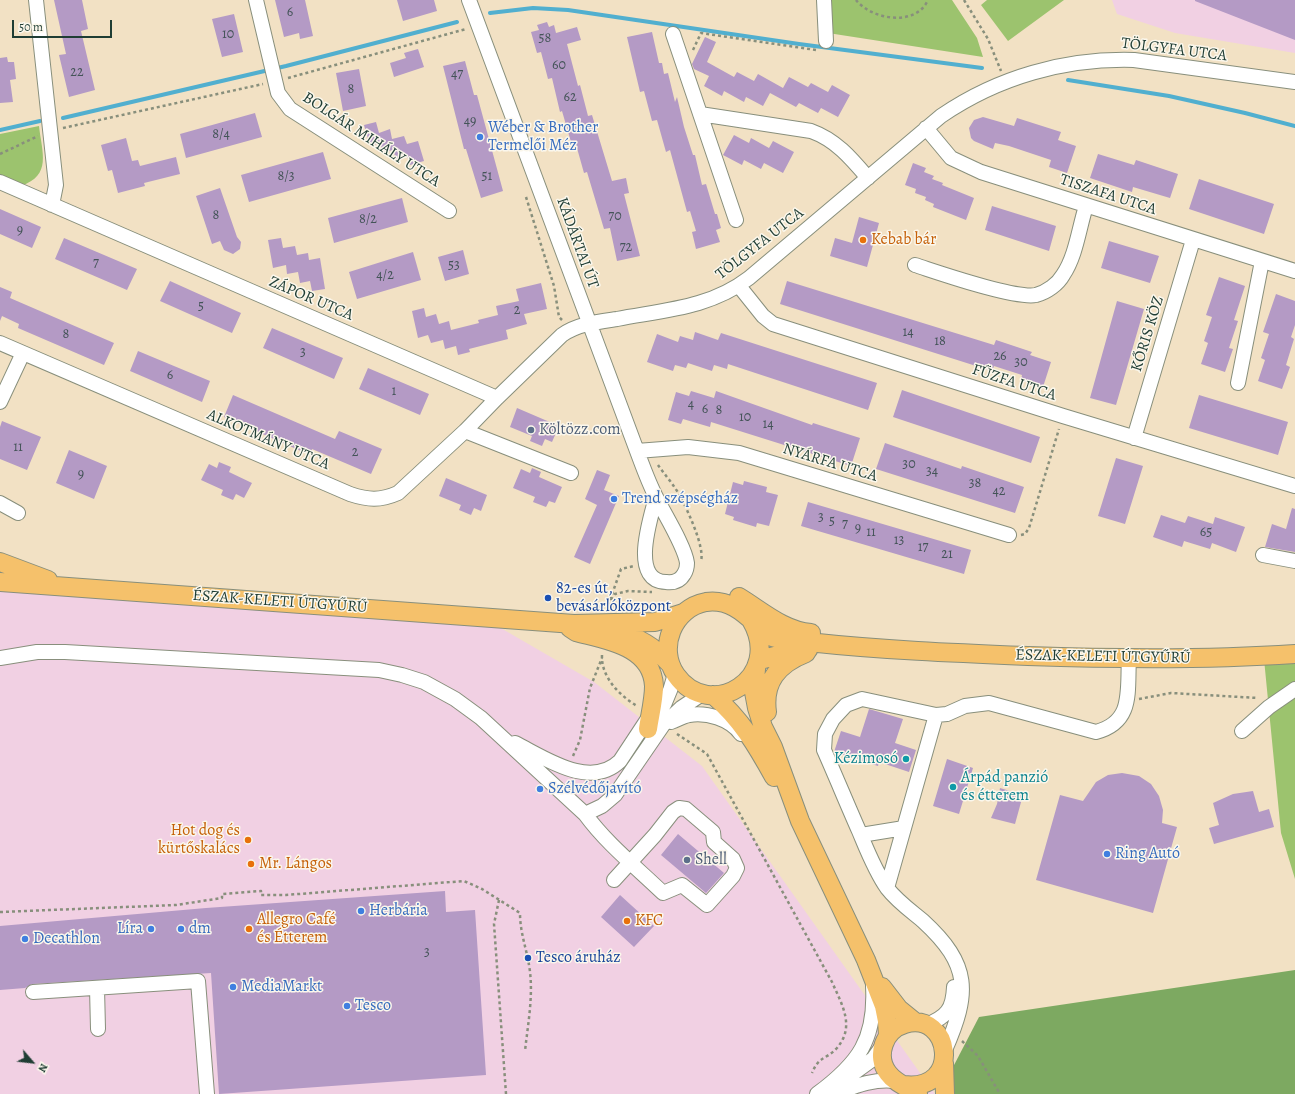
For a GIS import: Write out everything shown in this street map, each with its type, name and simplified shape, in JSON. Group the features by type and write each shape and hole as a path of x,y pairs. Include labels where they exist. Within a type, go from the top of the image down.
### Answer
{"main road":[{"path":"0,562 69,588"},
{"name":"ÉSZAK-KELETI ÚTGYŰRŰ","path":"0,582 561,622"},
{"path":"0,594 69,588"},
{"path":"561,622 581,615 648,613 666,608 692,595 714,591 738,596 771,617 799,632 865,638 891,643 910,650"},
{"path":"561,622 630,624 655,622 684,613 703,603 715,602 735,606 751,620 760,639 754,692 765,745 792,810 800,821 868,966 884,1006 887,1021 882,1055 883,1065 888,1074 906,1086 914,1086 924,1084 933,1079 940,1071 944,1055"},
{"path":"673,669 668,653 669,637 676,621 684,613"},
{"name":"ÉSZAK-KELETI ÚTGYŰRŰ","path":"751,620 766,634 784,639 910,650 1128,659 1232,658 1295,654"},
{"path":"561,622 629,635 656,649 692,689 708,694 738,719 765,745"},
{"path":"561,622 576,632 630,648 642,658 651,671 654,685 654,723"},
{"name":"ÉSZAK-KELETI ÚTGYŰRŰ","path":"758,664 797,650 890,653 910,650"},
{"path":"765,745 767,688 778,671 787,663 797,657 816,650"},
{"path":"708,694 729,692 743,685 758,664"},
{"path":"868,966 885,992 899,1009 921,1024 935,1031 942,1040 945,1094"},
{"path":"885,1040 895,1028 905,1024 921,1024"}],"street":[{"path":"36,0 56,185 52,205"},
{"name":"BOLGÁR MIHÁLY UTCA","path":"256,0 278,93 290,109 449,211"},
{"name":"KÁDÁRTAI ÚT","path":"469,0 637,451 656,497 684,552 687,563 686,572 681,579 672,583 654,579 648,572 645,563"},
{"path":"822,46 824,0"},
{"path":"673,34 736,220"},
{"name":"TÖLGYFA UTCA","path":"589,323 692,306 712,300 739,286 926,128 962,102 1005,81 1057,66 1111,60 1134,60 1295,82"},
{"path":"700,114 811,131 823,135 846,153 868,178"},
{"name":"TISZAFA UTCA","path":"926,128 951,158 963,165 1086,206 1295,271"},
{"name":"ZÁPOR UTCA","path":"0,182 497,398"},
{"path":"915,266 1012,293 1036,295 1051,288 1063,277 1070,263 1086,206"},
{"name":"KŐRIS KÖZ","path":"1134,438 1193,240"},
{"path":"1238,383 1262,261"},
{"name":"FŰZFA UTCA","path":"739,286 763,316 773,324 1063,416 1295,486"},
{"path":"497,398 562,335 571,329 589,323"},
{"name":"ALKOTMÁNY UTCA","path":"0,343 362,498 375,500 386,498 398,493 465,431 497,398"},
{"path":"0,402 23,353"},
{"path":"465,431 571,473"},
{"name":"NYÁRFA UTCA","path":"637,451 688,447 723,449 1009,535"},
{"path":"645,563 644,549 656,497"},
{"path":"0,503 18,513"},
{"path":"1263,555 1295,561"},
{"path":"0,658 37,652 135,654 379,670 424,682 444,692 465,706 500,736 585,814 599,832 630,862 663,893 682,885 707,905 733,876 737,868 733,859 714,842 713,832 686,809 679,808 673,812 654,835 630,862 614,880"},
{"path":"944,1055 958,1018 963,987 961,974 950,951 937,934 887,888 860,835 824,750 825,734 833,719 846,705 862,699 936,715 947,714 965,706 989,704 1096,732 1109,729 1121,718 1126,701 1128,659"},
{"path":"585,814 602,806 615,795 640,756 654,723 670,693 673,669"},
{"path":"1242,731 1278,700 1295,689"},
{"path":"500,736 567,768 587,774 601,773 614,767 654,723 708,694"},
{"path":"654,723 688,715 712,716 728,722 739,730 747,741 765,745"},
{"path":"887,888 936,715"},
{"path":"860,835 904,828"},
{"path":"921,1024 946,1014 952,1002 954,969 950,951"},
{"path":"818,1094 850,1066 862,1049 871,1026 874,1003 868,966"},
{"path":"33,992 198,982 206,1092"},
{"path":"97,988 98,1029"},
{"path":"818,1094 873,1060 885,1040"},
{"path":"834,1094 870,1082 886,1080 906,1086"}],"path":[{"path":"856,0 866,9 880,16 895,18 921,10 928,0"},
{"path":"964,0 988,39 1005,81"},
{"path":"464,22 469,36"},
{"path":"0,154 51,130 275,80 466,29"},
{"path":"684,66 701,33 822,46"},
{"path":"525,194 554,286 559,317 571,329"},
{"path":"1009,535 1025,534 1029,528 1063,416"},
{"path":"645,563 621,569 608,605 615,594 628,591 656,592"},
{"path":"567,768 580,740 590,688 602,658 606,672 614,689 654,723 707,754 832,982 847,1017 845,1034 836,1049 817,1062 812,1072"},
{"path":"1126,701 1152,695 1171,693 1278,700"},
{"path":"0,912 176,905 222,898 222,894 261,891 261,895 286,895 464,881 482,889 520,913 520,930 529,966 530,1008 525,1051"},
{"path":"499,900 494,924 506,1094"},
{"path":"952,1032 978,1056 1000,1094"}],"shaded area":[{"path":"1112,0 1295,0 1295,53 1175,33 1117,14"},
{"path":"0,589 499,627 594,682 702,766 935,1094 0,1094"}],"green space":[{"path":"826,0 952,0 977,38 983,57 828,33"},
{"path":"987,0 1064,0 1008,41 981,5"},
{"path":"39,126 43,162 37,176 21,186 0,176 0,134"},
{"path":"1295,657 1295,879 1281,833 1264,659"},
{"path":"1295,970 1295,1094 939,1094 979,1017"}],"building":[{"path":"54,0 82,0 88,29 81,31 95,90 69,97 59,55 66,54"},
{"path":"275,0 305,0 313,36 300,39 299,33 284,37"},
{"path":"397,0 434,0 437,11 403,21"},
{"path":"1295,0 1295,40 1195,1"},
{"path":"234,14 243,52 222,57 212,19"},
{"path":"547,22 549,27 554,25 556,33 577,27 581,40 567,44 578,86 580,85 588,116 592,115 612,181 626,178 629,193 624,194 640,256 617,261 610,228 604,229 587,172 584,173 575,141 571,142 562,111 560,112 552,78 548,79 541,52 537,53 531,32 539,30 537,25"},
{"path":"652,32 659,63 662,63 664,74 668,73 675,102 677,97 684,127 693,155 695,155 702,185 706,184 721,228 716,230 720,242 696,249 692,232 696,231 690,211 687,212 670,150 666,152 657,120 652,121 644,91 640,92 627,37"},
{"path":"705,37 716,42 707,62 734,77 737,72 754,81 758,74 783,88 789,77 808,87 811,83 828,92 832,85 850,95 838,117 821,108 818,113 799,103 796,107 770,93 763,106 746,97 744,102 724,91 722,96 704,86 709,76 694,69 692,64"},
{"path":"418,49 424,67 394,77 390,63 406,58 404,53"},
{"path":"7,57 8,62 14,62 16,79 10,80 13,102 0,103 0,58"},
{"path":"465,61 474,95 477,95 503,191 481,198 466,149 464,149 443,66"},
{"path":"359,69 366,106 343,111 336,73"},
{"path":"255,113 262,137 186,158 180,134"},
{"path":"983,117 1014,126 1017,118 1061,132 1058,140 1076,146 1067,173 1049,167 1051,160 1009,146 995,143 993,149 974,141 971,138 969,128 974,120"},
{"path":"376,122 379,133 390,129 392,139 404,136 407,144 418,141 424,161 410,165 407,156 396,159 393,150 383,153 380,143 370,146 364,125"},
{"path":"734,135 749,143 751,138 769,148 773,141 794,152 783,173 764,163 761,169 744,160 742,165 723,155"},
{"path":"126,138 132,161 138,160 140,166 176,157 180,174 144,183 145,186 118,193 112,170 108,171 101,145"},
{"path":"323,152 331,179 249,202 241,175"},
{"path":"1098,154 1134,165 1136,160 1178,174 1170,198 1133,187 1132,192 1090,178"},
{"path":"913,163 926,168 924,172 934,176 932,179 943,183 942,185 974,198 966,220 933,207 934,204 925,200 926,197 915,193 916,189 905,185"},
{"path":"1199,179 1274,204 1264,234 1189,209"},
{"path":"220,188 237,237 241,242 240,249 233,254 224,250 220,241 212,244 196,196"},
{"path":"402,198 408,222 334,243 328,218"},
{"path":"992,206 1056,226 1049,251 985,230"},
{"path":"0,209 41,227 32,248 0,234"},
{"name":"Kebab bár","path":"859,217 879,223 867,267 830,256 835,238 852,243"},
{"path":"64,238 137,269 127,290 55,259"},
{"path":"281,238 283,248 295,246 297,255 308,253 309,260 320,258 325,289 312,291 310,281 300,283 298,272 287,274 286,265 273,268 268,240"},
{"path":"1109,241 1159,256 1150,283 1101,268"},
{"path":"463,250 469,274 445,281 438,257"},
{"path":"413,252 421,280 357,299 349,272"},
{"path":"1219,277 1245,286 1234,320 1238,321 1229,348 1233,349 1225,372 1201,364 1208,343 1204,341 1212,317 1206,315"},
{"path":"170,281 241,313 232,333 160,301"},
{"path":"787,281 994,345 996,340 1032,352 1030,355 1051,362 1043,387 1021,380 1022,375 994,366 992,371 780,304"},
{"path":"541,283 547,309 524,314 527,324 506,330 508,339 469,349 470,352 458,355 456,346 445,349 443,340 431,343 428,335 418,338 412,311 424,308 426,317 436,314 439,324 449,321 451,330 479,323 478,320 498,315 496,306 519,301 516,289"},
{"path":"0,287 12,292 10,298 114,343 104,365 18,328 19,324 2,316 0,321"},
{"path":"1276,294 1295,301 1295,325 1291,337 1294,339 1286,365 1290,367 1282,389 1258,381 1265,360 1261,358 1269,334 1263,332"},
{"path":"1117,301 1144,309 1116,405 1090,398"},
{"path":"272,328 343,358 334,379 263,348"},
{"path":"695,332 718,340 721,333 877,383 868,410 728,364 727,369 714,365 712,371 688,363 686,368 675,365 673,371 647,362 657,334 678,342 680,336 693,340"},
{"path":"138,351 210,381 202,402 130,371"},
{"path":"368,368 429,394 420,415 359,389"},
{"path":"902,390 1040,437 1031,463 893,417"},
{"path":"691,391 714,398 716,391 812,425 813,423 860,438 851,466 711,422 710,427 683,419 681,424 668,420 676,392 689,396"},
{"path":"233,395 335,439 339,431 382,449 371,474 312,449 310,455 224,417"},
{"path":"1199,395 1288,422 1278,455 1189,428"},
{"path":"517,408 559,426 552,442 545,439 542,446 530,441 532,436 510,427"},
{"path":"2,421 41,437 27,470 0,459 0,427"},
{"path":"885,443 961,469 962,466 1024,487 1015,513 876,469"},
{"path":"69,450 107,466 94,499 56,483"},
{"path":"1116,458 1143,466 1125,524 1098,516"},
{"path":"219,462 231,467 229,472 252,483 244,498 236,494 233,500 221,495 223,490 201,480 209,464 217,468"},
{"path":"532,468 541,472 539,477 562,487 555,503 549,501 546,507 533,502 535,497 513,488 521,469 530,473"},
{"path":"597,470 610,475 604,490 619,496 590,564 574,557 597,505 585,499"},
{"path":"446,478 487,495 481,511 474,508 471,515 459,510 461,505 439,496"},
{"path":"744,481 767,487 766,492 778,495 769,526 757,523 756,527 733,520 734,517 725,514 733,482 743,485"},
{"path":"808,502 971,550 964,574 801,526"},
{"path":"1292,508 1295,509 1295,552 1265,547 1272,524 1286,529"},
{"path":"1161,515 1185,523 1188,516 1213,524 1215,517 1245,527 1236,552 1212,543 1210,549 1184,541 1182,547 1153,537"},
{"path":"869,709 903,719 895,743 916,750 909,772 879,762 878,766 834,752 841,731 860,737"},
{"name":"Árpád panzió és étterem","path":"947,759 973,768 959,814 933,806"},
{"name":"Ring Autó","path":"1122,773 1139,776 1151,784 1159,796 1163,810 1162,823 1177,827 1153,913 1036,880 1060,795 1083,801 1096,782 1108,775"},
{"path":"1000,788 1023,795 1015,824 991,818 997,804"},
{"path":"1253,791 1259,812 1269,809 1274,827 1214,844 1209,828 1219,825 1213,803 1233,794"},
{"name":"Shell","path":"678,834 724,873 706,893 661,855"},
{"name":"Tesco","path":"445,891 446,912 475,910 486,1075 219,1094 211,973 32,984 25,988 0,990 0,926 206,908"},
{"name":"KFC","path":"620,895 654,926 634,947 601,917"}],"waterway":[{"path":"490,13 533,8 568,10 799,44 982,68"},
{"path":"63,118 286,66 457,22"},
{"path":"1068,80 1169,96 1295,126"},
{"path":"0,130 40,121"}],"place":[{"name":"Wéber & Brother Termelői Méz","path":"480,137"},
{"name":"Kebab bár","path":"863,240"},
{"name":"Költözz.com","path":"531,430"},
{"name":"Trend szépségház","path":"614,499"},
{"name":"82-es út, bevásárlóközpont","path":"548,598"},
{"name":"Kézimosó","path":"906,759"},
{"name":"Árpád panzió és étterem","path":"953,787"},
{"name":"Szélvédőjavító","path":"540,789"},
{"name":"Hot dog és kürtőskalács","path":"248,840"},
{"name":"Ring Autó","path":"1107,854"},
{"name":"Shell","path":"687,860"},
{"name":"Mr. Lángos","path":"251,864"},
{"name":"Herbária","path":"361,911"},
{"name":"KFC","path":"627,921"},
{"name":"Líra","path":"151,929"},
{"name":"dm","path":"181,929"},
{"name":"Allegro Café és Étterem","path":"249,929"},
{"name":"Decathlon","path":"25,939"},
{"name":"Tesco áruház","path":"528,958"},
{"name":"MediaMarkt","path":"233,987"},
{"name":"Tesco","path":"347,1006"}]}
